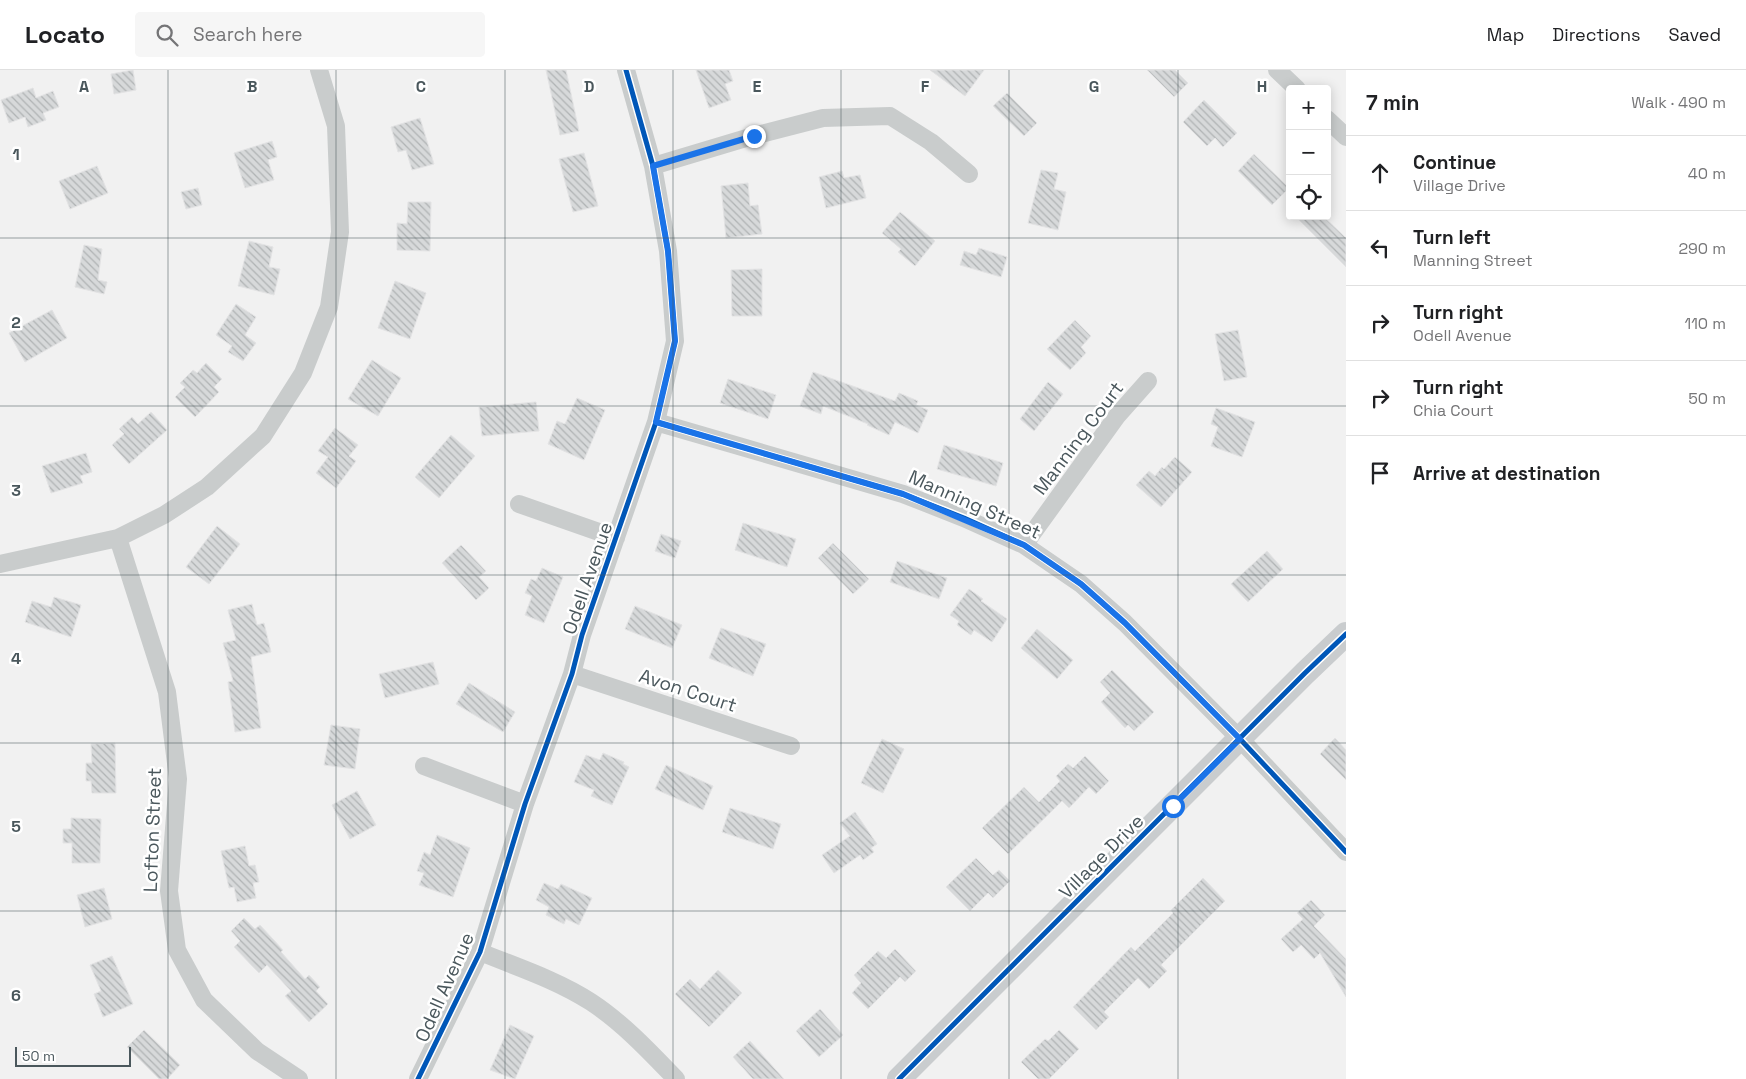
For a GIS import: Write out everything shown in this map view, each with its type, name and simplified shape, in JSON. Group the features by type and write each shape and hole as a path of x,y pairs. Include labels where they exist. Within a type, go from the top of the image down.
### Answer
{"main road":[{"name":"Village Drive","path":"899,1079 1346,634"}],"street":[{"path":"0,564 118,538 164,515 207,487 263,436 303,373 329,307 340,232 336,126 319,70"},
{"name":"Odell Avenue","path":"418,1079 480,952 525,804 572,674 582,635 656,422 675,341 668,251 653,166 626,70"},
{"path":"1278,70 1293,85"},
{"path":"653,166 823,118 890,116 932,142 969,174"},
{"path":"1331,123 1346,137"},
{"name":"Manning Court","path":"1024,545 1117,416 1148,381"},
{"name":"Manning Street","path":"656,422 903,494 1024,545 1081,584 1125,623 1240,739 1346,852"},
{"path":"519,504 616,538"},
{"name":"Lofton Street","path":"118,538 167,692 178,779 169,891 177,950 204,1000 257,1051 299,1079"},
{"name":"Avon Court","path":"572,674 791,746"},
{"path":"424,766 525,804"},
{"path":"480,952 546,979 591,1002 636,1038 676,1079"}],"building":[{"path":"133,70 136,90 114,94 111,74"},
{"path":"546,70 566,70 579,131 560,135"},
{"path":"696,70 729,70 733,81 725,84 731,100 709,108"},
{"path":"930,70 984,70 965,96"},
{"path":"1147,70 1175,70 1188,83 1174,97"},
{"path":"33,88 36,98 53,91 59,107 43,113 46,120 28,127 25,117 9,123 1,100"},
{"path":"1007,93 1037,123 1024,136 993,106"},
{"path":"1204,100 1237,133 1223,147 1215,138 1207,146 1183,122"},
{"path":"420,118 434,164 412,170 406,150 398,152 391,127"},
{"path":"272,141 277,157 268,160 274,180 245,188 234,153"},
{"path":"584,153 598,206 573,212 559,159"},
{"path":"1254,154 1286,185 1286,191 1272,205 1238,171"},
{"path":"97,166 108,193 70,209 59,181"},
{"path":"1041,170 1058,173 1054,189 1066,192 1058,230 1028,223"},
{"path":"842,171 844,178 860,175 866,198 826,208 819,177"},
{"path":"748,183 750,206 758,205 762,234 726,238 721,186"},
{"path":"198,188 202,205 186,209 181,192"},
{"path":"408,202 431,202 430,251 397,250 397,223 407,224"},
{"path":"900,212 935,241 915,266 898,252 901,249 882,233"},
{"path":"1299,220 1327,220 1346,238 1346,267"},
{"path":"249,241 273,247 269,267 280,269 274,295 238,286"},
{"path":"84,245 102,249 98,280 107,282 104,294 75,287"},
{"path":"979,248 1007,257 1001,277 960,265 964,251 976,255"},
{"path":"762,269 762,316 732,316 731,270"},
{"path":"395,281 426,293 410,339 378,328"},
{"path":"236,304 256,317 245,335 256,343 243,361 228,352 232,346 216,335"},
{"path":"52,310 67,338 25,362 9,333"},
{"path":"1075,320 1091,336 1081,347 1086,353 1070,370 1047,349"},
{"path":"1238,330 1247,377 1224,381 1215,334"},
{"path":"372,360 401,378 378,416 348,399"},
{"path":"206,363 222,379 214,387 219,392 195,417 175,397 185,387 180,383 193,370 197,373"},
{"path":"813,372 895,401 899,393 918,401 916,405 928,410 918,433 895,422 889,435 868,424 823,406 821,414 800,406"},
{"path":"728,379 776,395 768,419 720,403"},
{"path":"1048,382 1063,394 1034,431 1020,419"},
{"path":"577,398 605,410 584,460 548,444 557,421 565,424"},
{"path":"536,402 539,431 482,436 479,407"},
{"path":"1216,408 1255,422 1242,457 1211,446 1218,427 1211,424"},
{"path":"151,412 167,430 129,464 112,445 124,434 119,429 132,417 138,424"},
{"path":"335,428 358,445 349,456 356,461 336,488 316,473 328,457 318,451"},
{"path":"451,435 475,456 439,498 415,477"},
{"path":"944,445 1003,463 996,486 937,469"},
{"path":"86,453 92,472 80,476 83,483 51,493 42,466"},
{"path":"1175,457 1192,472 1161,507 1136,485 1149,471 1155,476 1162,467 1164,469"},
{"path":"743,523 796,539 787,567 735,550"},
{"path":"217,526 240,544 209,584 186,567"},
{"path":"661,534 681,541 675,558 655,551"},
{"path":"833,543 869,579 853,594 818,558"},
{"path":"461,545 486,571 479,577 489,588 476,600 442,563"},
{"path":"1267,551 1283,569 1248,602 1231,584"},
{"path":"897,561 947,578 939,599 890,582"},
{"path":"542,568 563,577 544,623 525,615 532,596 525,593 531,579 536,581"},
{"path":"969,589 983,599 981,601 1007,619 992,642 974,630 971,635 957,625 959,621 950,615"},
{"path":"54,597 81,605 71,637 25,622 32,601 51,607"},
{"path":"252,604 257,625 264,623 271,652 251,657 261,728 235,732 228,682 233,681 223,643 236,640 228,610"},
{"path":"635,606 682,625 672,648 625,629"},
{"path":"721,628 766,644 753,676 709,658"},
{"path":"1037,629 1073,660 1057,679 1021,648"},
{"path":"433,662 439,684 385,698 379,674"},
{"path":"1112,670 1154,712 1134,731 1128,725 1125,728 1101,702 1110,693 1100,682"},
{"path":"469,683 515,712 503,732 456,704"},
{"path":"331,725 360,729 355,769 324,765"},
{"path":"1335,738 1346,750 1346,780 1320,754"},
{"path":"882,739 904,749 883,793 861,783"},
{"path":"115,743 116,793 92,793 91,781 86,781 86,763 92,763 91,744"},
{"path":"603,753 624,762 623,764 629,767 612,805 591,796 594,790 574,782 586,755 600,760"},
{"path":"1085,756 1109,781 1096,794 1089,787 1069,808 1062,801 1008,854 982,828 1024,787 1039,802 1060,781 1056,776 1068,764 1073,768"},
{"path":"666,765 713,786 703,810 655,789"},
{"path":"357,791 376,825 350,839 332,805"},
{"path":"730,808 781,824 773,849 722,832"},
{"path":"855,812 877,844 871,848 874,852 863,860 860,855 834,873 822,855 850,836 840,823"},
{"path":"71,818 101,819 100,863 72,863 72,843 63,843 63,829 71,829"},
{"path":"437,835 470,848 453,897 419,885 424,873 417,871 424,852 430,855"},
{"path":"245,846 249,866 255,865 259,882 253,883 256,898 237,902 234,887 229,888 221,851"},
{"path":"976,858 993,875 999,870 1010,881 993,898 988,893 970,911 946,887"},
{"path":"1203,878 1225,901 1161,965 1167,971 1149,989 1138,978 1104,1012 1109,1017 1096,1030 1073,1007 1131,947 1135,951 1173,913 1171,910"},
{"path":"544,883 558,889 561,884 592,898 579,925 566,919 564,924 546,915 549,907 536,900"},
{"path":"104,888 112,919 85,927 77,895"},
{"path":"1311,900 1325,915 1314,926 1346,959 1346,997 1320,953 1314,959 1301,945 1293,952 1281,939 1303,919 1297,913"},
{"path":"244,918 255,929 260,925 283,950 281,952 305,979 309,975 320,987 316,991 328,1004 309,1022 285,996 291,991 267,965 259,973 234,947 240,941 231,931"},
{"path":"895,949 916,971 905,982 900,977 868,1009 852,993 861,983 854,975 878,951 886,958"},
{"path":"112,956 133,1004 103,1017 94,994 101,991 90,965"},
{"path":"718,970 742,993 709,1027 675,994 690,979 700,989"},
{"path":"820,1009 843,1035 819,1057 796,1031"},
{"path":"510,1025 534,1036 515,1079 490,1070"},
{"path":"144,1030 180,1065 167,1079 159,1079 127,1047"},
{"path":"1059,1030 1079,1049 1049,1079 1038,1079 1021,1062 1045,1039 1048,1041"},
{"path":"750,1041 784,1079 753,1079 733,1057"}],"cycle path":[{"path":"418,1079 480,952 525,804 572,674 582,635 656,422 675,341 668,251 653,166 626,70"},
{"path":"656,422 903,494 964,518 1024,545 1081,584 1125,623 1240,739 1346,852"},
{"path":"899,1079 1346,634"}],"route":[{"path":"754,136 653,166 668,251 675,341 656,422 903,494 964,518 1024,545 1081,584 1125,623 1240,739 1173,806"}]}
